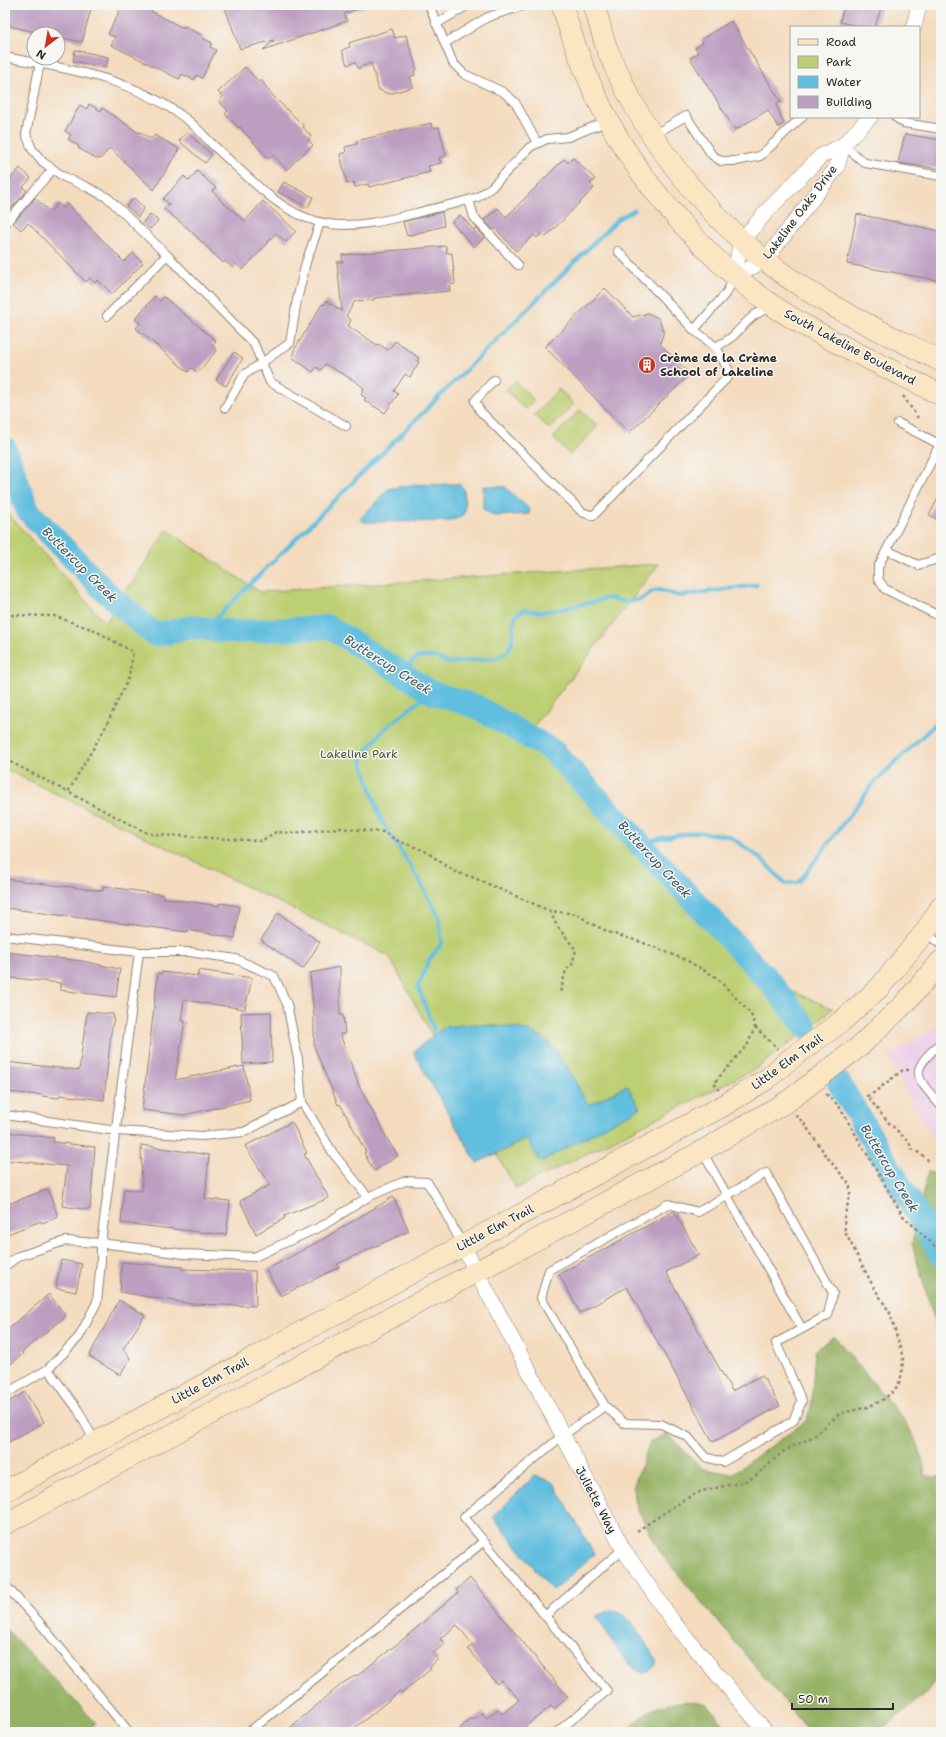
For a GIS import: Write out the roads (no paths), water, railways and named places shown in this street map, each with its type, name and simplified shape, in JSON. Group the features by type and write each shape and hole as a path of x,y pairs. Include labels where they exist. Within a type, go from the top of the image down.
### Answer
{"street":[{"name":"South Lakeline Boulevard","path":"562,5 574,44 608,121 637,166 666,204 734,276 787,314 832,340 941,395"},
{"path":"594,5 608,51 653,136 688,183 713,213 741,241 799,285 858,319 940,359"},
{"path":"914,26 919,5"},
{"name":"Lakeline Oaks Drive","path":"734,276 741,241 768,210 820,156 843,146 869,118"},
{"name":"Lakeline Oaks Drive","path":"734,276 765,260 837,167 843,146"},
{"name":"Little Elm Trail","path":"5,1490 721,1107 767,1079 789,1060 842,1021 879,988 925,932 941,908"},
{"path":"5,1524 702,1150 788,1101 860,1046 905,1003 941,961"},
{"name":"Juliette Way","path":"463,1246 475,1272 623,1549 674,1623 766,1732"}],"lane":[{"path":"429,5 453,63 464,74 503,92 515,102 537,143"},
{"path":"436,24 468,5"},
{"path":"445,43 488,17 525,5"},
{"path":"5,57 26,61"},
{"path":"39,66 26,134 32,149 43,162 64,177 108,198 168,255 254,344 270,382 346,426"},
{"path":"54,66 101,76 128,85 164,104 187,119 233,164 281,205 298,215 320,223 346,225 371,224 478,197 492,187 530,147 547,139 568,136 585,131 608,121"},
{"path":"653,136 686,116 712,155 720,161 736,161 760,156 801,118"},
{"path":"896,118 904,123 941,129"},
{"path":"843,146 865,163 941,176"},
{"path":"5,224 54,169"},
{"path":"469,200 474,217 518,265"},
{"path":"224,408 244,375 290,343 297,300 306,262 320,223"},
{"path":"494,380 475,402 480,411 582,512 593,516 728,377 728,369 716,347 694,330 618,251"},
{"path":"107,316 168,255"},
{"path":"694,330 727,292 734,276"},
{"path":"716,347 733,336 750,318 766,309 773,309 787,314"},
{"path":"898,422 941,444 878,567 878,579 885,589 941,616"},
{"path":"887,550 918,564 941,558"},
{"path":"925,932 941,945"},
{"path":"5,936 139,952 190,952 236,959 274,976 287,1004 298,1059 302,1102 333,1153 368,1198"},
{"path":"5,1394 48,1369 79,1337 97,1302 101,1243 117,1131 139,952"},
{"path":"941,1043 924,1058 918,1072 920,1082 941,1106"},
{"path":"5,1115 117,1131 202,1136 244,1132 302,1102"},
{"path":"702,1150 802,1329"},
{"path":"766,1173 833,1293 828,1315 776,1343 802,1400 793,1421 723,1462 705,1457 688,1437 661,1424 624,1422 605,1406 542,1298 549,1270 668,1204 698,1212 727,1195 766,1173"},
{"path":"5,1266 19,1256 65,1241 101,1243 184,1254 254,1257 322,1226 368,1198 405,1181 427,1182 463,1246"},
{"path":"48,1369 78,1410 95,1442"},
{"path":"557,1732 607,1691 464,1517 562,1436 605,1406"},
{"path":"249,1732 483,1542"},
{"path":"545,1616 623,1549"},
{"path":"5,1585 39,1622 129,1732"}],"water":[{"path":"459,484 464,489 465,511 461,517 449,521 364,522 360,519 388,489 410,485"},
{"path":"483,486 505,487 530,510 529,514 494,516 483,509"},
{"path":"473,1024 517,1028 542,1037 556,1050 589,1105 627,1085 640,1108 540,1162 527,1139 477,1163 413,1052 444,1027"},
{"path":"534,1476 554,1483 594,1554 553,1591 493,1517"},
{"path":"612,1610 626,1617 632,1623 656,1660 656,1665 649,1672 643,1673 628,1663 616,1648 596,1616"}],"waterway":[{"path":"205,629 619,218 634,210"},
{"name":"Buttercup Creek","path":"5,449 28,511 105,591 155,635 192,627 234,632 329,627 431,692 477,707 553,751 770,982 805,1026"},
{"path":"386,663 410,664 417,657 436,657 448,663 496,658 507,652 512,643 515,616 523,610 541,612 562,609 609,598 627,602 642,599 653,591 660,590 679,596 757,585"},
{"path":"431,692 383,730 361,758 381,820 421,883 439,917 442,943 429,960 418,987 437,1038"},
{"path":"639,842 696,832 729,836 759,857 786,884 799,882 873,784 941,720"},
{"name":"Buttercup Creek","path":"839,1083 941,1254"}],"place":[{"name":"Crème de la Crème School of Lakeline","path":"647,365"}],"park label":[{"name":"Lakeline Park","path":"359,754"}]}
